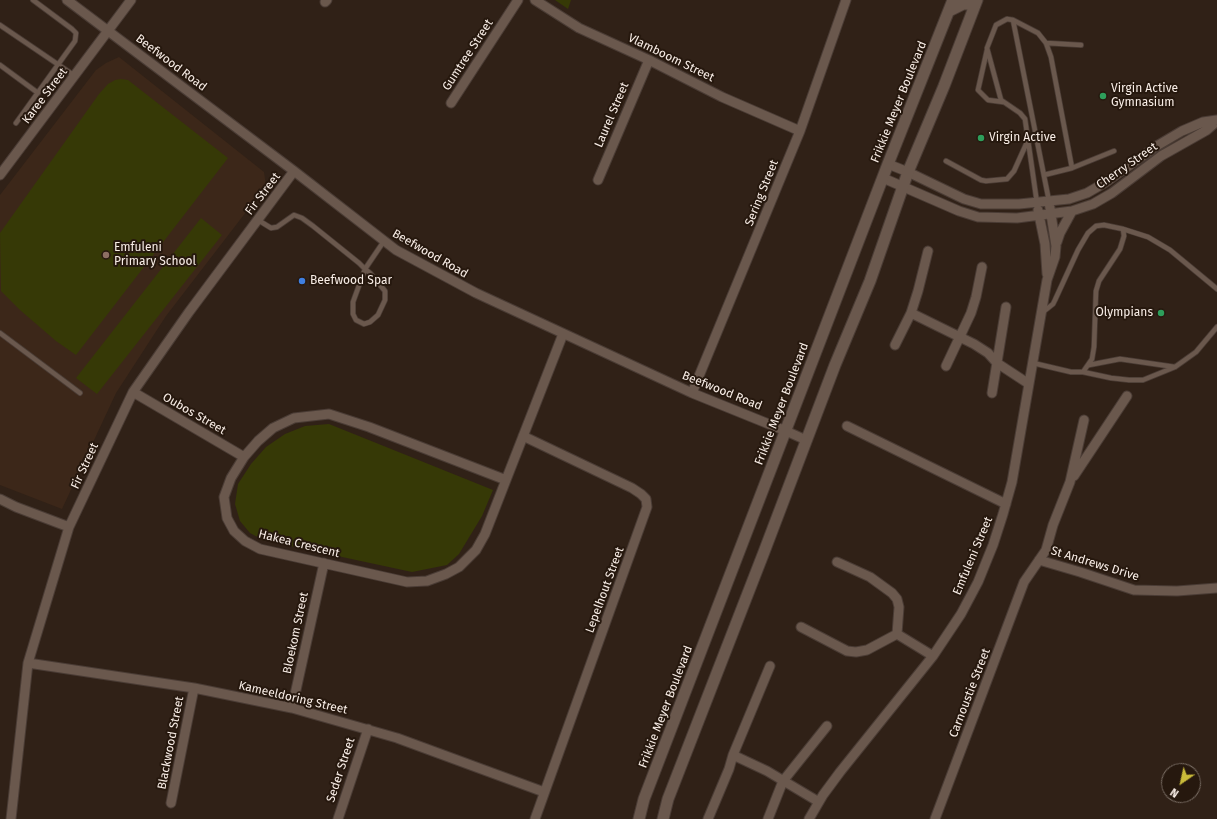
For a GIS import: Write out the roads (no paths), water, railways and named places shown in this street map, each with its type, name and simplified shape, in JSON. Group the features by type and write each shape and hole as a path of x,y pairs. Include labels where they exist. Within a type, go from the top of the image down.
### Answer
{"street":[{"name":"Beefwood Road","path":"67,0 396,250 476,293 563,334 692,393 806,440"},
{"name":"Karee Street","path":"0,175 131,0"},
{"name":"Gumtree Street","path":"451,103 518,0"},
{"name":"Vlamboom Street","path":"535,0 579,28 649,60 722,97 800,131"},
{"name":"Sering Street","path":"692,393 800,131 846,0"},
{"name":"Frikkie Meyer Boulevard","path":"639,819 644,799 888,164 954,0"},
{"path":"663,819 668,799 806,440 870,281 908,172 944,86 976,2 963,4 949,11"},
{"name":"Laurel Street","path":"598,180 649,60"},
{"name":"Cherry Street","path":"888,164 964,199 981,204 1049,202 1069,199 1087,193 1106,182 1155,147 1182,131 1203,122 1217,120"},
{"name":"Cherry Street","path":"883,178 959,211 978,217 1011,218 1039,216 1072,211 1093,204 1112,193 1161,156 1207,130 1217,120"},
{"name":"Fir Street","path":"11,819 28,663 69,527 133,392 189,312 294,171"},
{"name":"Emfuleni Street","path":"809,819 840,772 933,656 961,614 978,582 993,545 1006,504 1017,458 1047,280 1055,257 1056,246 1049,202"},
{"name":"Emfuleni Street","path":"1037,203 1045,244 1047,280"},
{"path":"1056,246 1060,233 1072,211"},
{"path":"895,345 911,313 928,251"},
{"path":"946,366 976,298 982,267"},
{"path":"992,393 1006,307"},
{"path":"911,313 960,336 981,349 997,363 1029,384"},
{"name":"Hakea Crescent","path":"506,480 375,429 329,414 294,418 273,428 258,441 244,457 231,478 224,497 227,518 234,531 246,541 260,549 407,582 427,580 446,574 459,567 476,550 485,534 563,334"},
{"name":"Oubos Street","path":"133,392 244,457"},
{"path":"1070,482 1127,396"},
{"path":"1070,482 1084,420"},
{"path":"847,426 1006,504"},
{"name":"Lepelhout Street","path":"523,436 632,488 646,499 647,507 535,819"},
{"name":"Carnoustie Street","path":"935,819 1028,575 1046,550 1053,526 1070,482"},
{"path":"0,499 16,507 69,527"},
{"name":"St Andrews Drive","path":"1039,560 1134,590 1217,588"},
{"path":"838,562 870,577 892,592 897,599 899,607 897,634"},
{"name":"Bloekom Street","path":"292,708 324,563"},
{"path":"801,627 847,651 856,652 867,650 897,634"},
{"path":"897,634 933,656"},
{"name":"Kameeldoring Street","path":"28,663 194,688 292,708 397,738 544,792"},
{"path":"708,819 770,666"},
{"name":"Blackwood Street","path":"171,803 194,688"},
{"path":"768,819 783,781 828,726"},
{"name":"Seder Street","path":"338,819 368,729"},
{"path":"733,755 819,802"}],"lane":[{"path":"16,123 58,64 73,46 75,41 76,33 72,29 33,0"},
{"path":"1003,102 988,100 978,90 987,48 996,25 1007,19 1013,20 1038,33 1046,43 1051,57 1072,168"},
{"path":"1013,20 1049,202"},
{"path":"0,25 75,76"},
{"path":"1046,43 1081,44"},
{"path":"987,48 1000,97 1003,102 1024,116 1025,119 1037,203"},
{"path":"0,65 38,93"},
{"path":"946,161 981,180 1007,179 1014,172 1028,138"},
{"path":"1044,175 1072,168 1114,152"},
{"path":"258,220 271,228 277,227 294,215 302,218 365,269 385,291 385,300 378,315 370,322 364,324 356,320 353,314 353,302 365,269 384,241"},
{"path":"1041,314 1053,304 1065,276 1088,233 1096,226 1104,225 1123,229 1148,237 1170,250 1217,289"},
{"path":"1083,372 1092,360 1094,347 1096,291 1099,281 1120,249 1124,236 1123,229"},
{"path":"1033,363 1058,370 1083,372 1111,378 1143,380 1176,368 1196,352 1217,327"},
{"path":"0,333 80,393"},
{"path":"1089,365 1120,359 1176,368"}],"place":[{"name":"Virgin Active Gymnasium","path":"1103,96"},
{"name":"Virgin Active","path":"981,138"},
{"name":"Emfuleni Primary School","path":"106,255"},
{"name":"Beefwood Spar","path":"302,281"},
{"name":"Olympians","path":"1161,313"}]}
